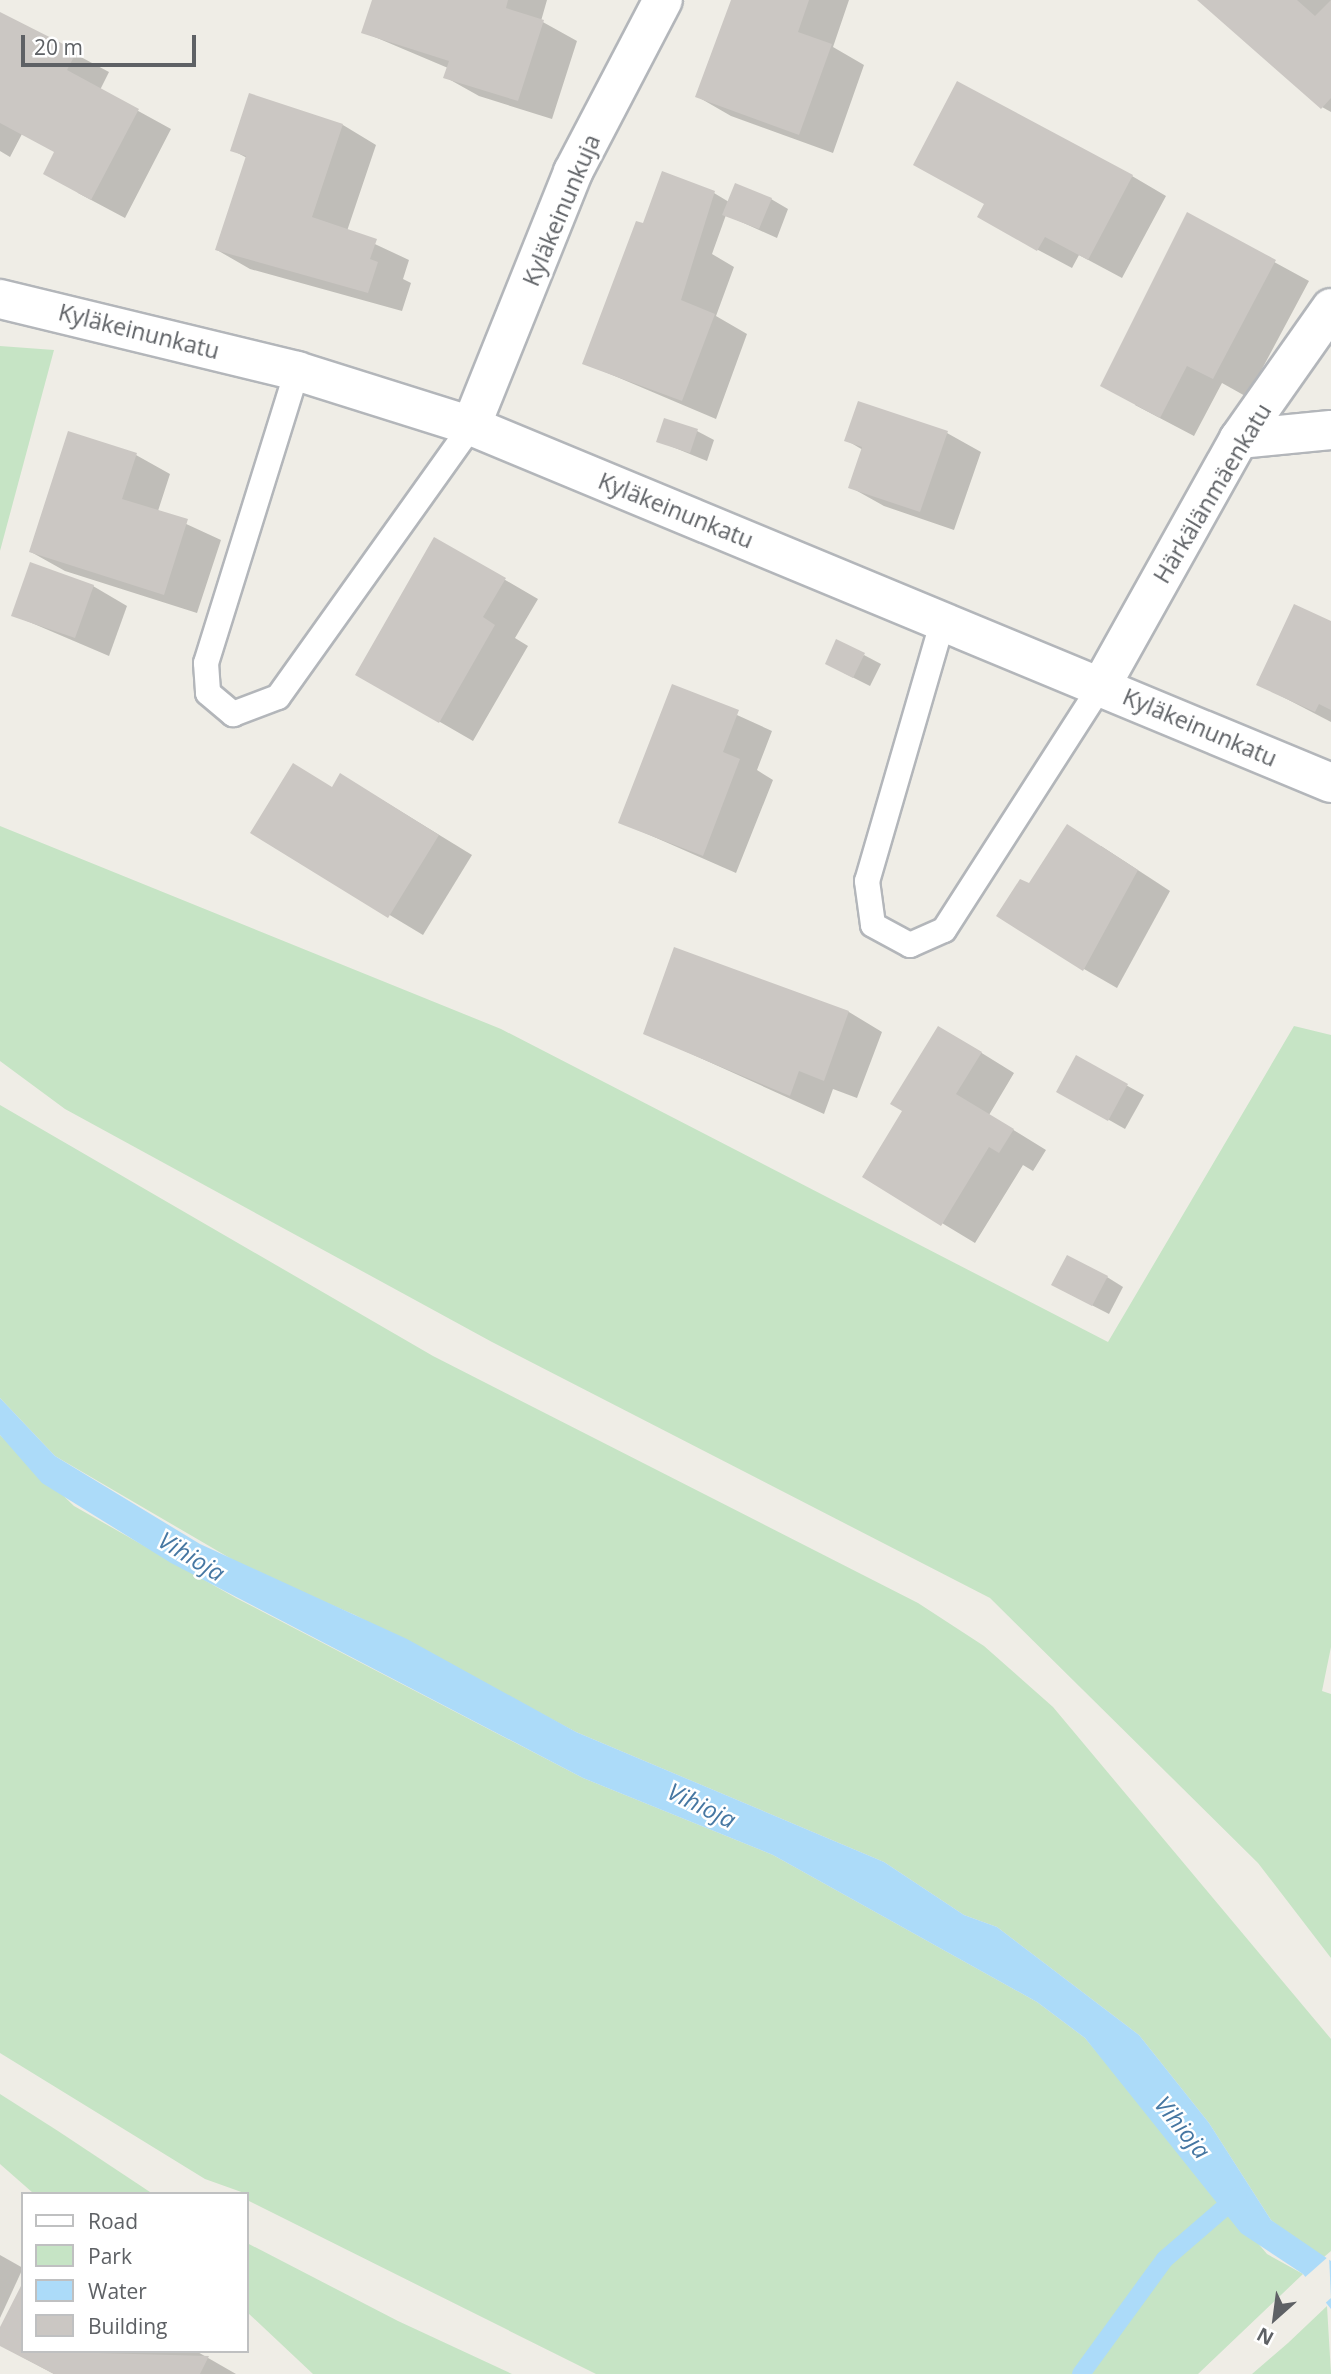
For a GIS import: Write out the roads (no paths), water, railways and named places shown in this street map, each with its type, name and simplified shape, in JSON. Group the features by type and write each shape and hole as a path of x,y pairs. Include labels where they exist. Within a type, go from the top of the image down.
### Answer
{"street":[{"name":"Kyläkeinunkuja","path":"471,426 573,172 663,0"},
{"name":"Kyläkeinunkatu","path":"0,299 297,371 471,426 1102,684 1331,783"},
{"name":"Härkälänmäenkatu","path":"1102,684 1238,439 1331,308"},
{"path":"1238,439 1331,430"}],"lane":[{"path":"297,371 206,663 208,693 233,714 278,697 471,426"},
{"path":"943,620 867,881 873,925 910,945 944,930 1102,684"}],"water":[{"name":"Vihioja","path":"0,1398 55,1456 200,1544 407,1639 576,1732 884,1862 964,1915 997,1927 1139,2035 1209,2123 1271,2220 1331,2261 1331,2309 1303,2274 1241,2233 1085,2038 1037,2002 773,1855 583,1778 171,1563 42,1483 0,1435"}],"waterway":[{"path":"1081,2374 1165,2259 1238,2196"}]}
